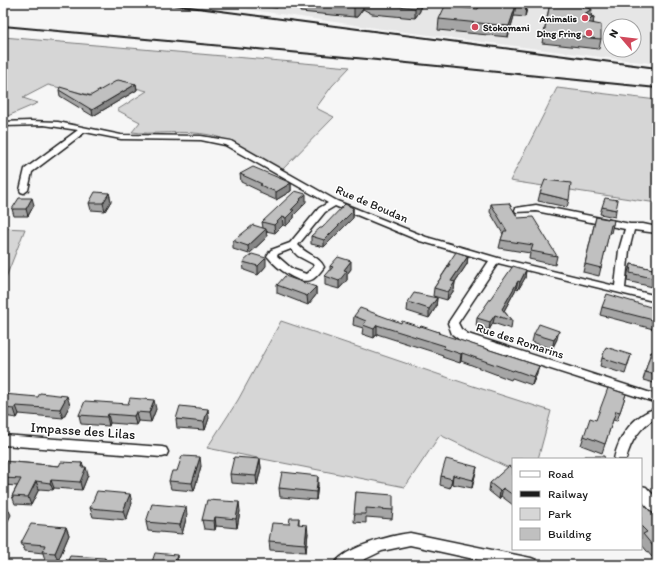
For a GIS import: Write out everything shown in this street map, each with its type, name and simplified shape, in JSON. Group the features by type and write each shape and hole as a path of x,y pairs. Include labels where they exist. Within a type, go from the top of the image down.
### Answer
{"street":[{"name":"Rue de Boudan","path":"3,124 58,124 121,137 149,139 197,137 211,138 228,142 334,203 423,239 495,260 657,299"},
{"path":"24,190 28,170 84,129"},
{"path":"293,245 322,210 334,203"},
{"path":"519,210 536,208 630,227 642,227 657,230"},
{"path":"619,291 624,262 625,241 630,227"},
{"name":"Rue des Romarins","path":"495,260 453,323 456,331 464,337 657,399"},
{"path":"620,458 624,442 633,429 657,412"},
{"name":"Impasse des Lilas","path":"3,440 162,452"},
{"path":"642,492 657,508"},
{"path":"341,565 361,552 392,541 410,539 531,565"}],"shaded area":[{"path":"204,3 657,3 657,64 610,58 642,58 642,18 602,18 602,57 382,29"}],"green space":[{"path":"3,37 350,67 332,86 316,108 334,117 280,172 240,146 219,137 207,134 132,132 140,122 117,110 147,91 117,83 94,96 48,85 23,98 38,103 3,118"},
{"path":"557,88 657,100 657,203 510,181"},
{"path":"3,228 25,229 3,285"},
{"path":"281,321 551,411 538,458 512,458 512,470 440,435 405,487 207,448 238,400"}],"building":[{"path":"313,3 360,3 354,7"},
{"path":"371,3 418,3 415,8"},
{"path":"480,3 527,3 526,6 516,5 509,26 439,19 445,6 478,9"},
{"path":"550,3 589,3 582,7 592,9 584,14 594,17 586,22 601,25 601,39 544,34"},
{"path":"118,80 136,84 92,110 59,90 60,87 90,96"},
{"path":"253,167 291,183 276,192 240,174"},
{"path":"545,180 571,183 569,200 540,193"},
{"path":"295,191 306,194 300,199 301,200 291,210 294,210 286,218 282,217 274,225 262,222"},
{"path":"95,192 109,193 103,203 89,203"},
{"path":"19,198 32,198 26,209 12,209"},
{"path":"605,198 618,200 616,210 602,207"},
{"path":"509,203 518,218 533,217 557,256 531,251 533,245 501,240 504,231 507,231 491,204"},
{"path":"345,204 353,208 353,211 324,240 311,236 322,228"},
{"path":"596,217 614,220 613,225 611,225 601,268 585,264"},
{"path":"253,225 266,229 248,246 233,241"},
{"path":"456,252 468,256 451,281 455,282 448,292 434,288 450,264 448,264"},
{"path":"252,254 266,258 258,266 243,262"},
{"path":"338,257 351,261 344,270 347,271 339,281 325,276 333,267 330,266"},
{"path":"631,264 657,270 657,279 630,273"},
{"path":"513,266 526,270 502,309 512,321 495,315 490,322 477,318"},
{"path":"285,276 316,287 307,296 277,285"},
{"path":"414,293 437,298 429,309 408,302"},
{"path":"607,294 657,309 657,321 602,307"},
{"path":"360,308 401,323 402,321 420,327 421,326 539,366 534,377 443,348 445,346 377,325 374,329 363,325 366,321 354,316"},
{"path":"539,324 559,331 554,340 534,334"},
{"path":"606,347 631,355 627,366 602,358"},
{"path":"651,352 657,354 657,375 645,372"},
{"path":"608,388 626,394 620,412 616,411 605,444 584,436 590,418 596,420"},
{"path":"40,393 67,396 60,409 16,406 14,409 3,408 3,394 38,397"},
{"path":"130,398 154,400 149,413 136,412 134,416 108,414 107,417 79,415 85,401 128,404"},
{"path":"180,406 208,409 204,422 176,419"},
{"path":"182,456 200,457 192,483 169,481 172,471 177,471"},
{"path":"585,456 604,456 605,458 586,458"},
{"path":"234,457 260,459 256,476 230,474"},
{"path":"446,459 477,467 473,480 453,475 452,479 441,476"},
{"path":"3,461 59,466 61,462 82,463 81,467 86,467 80,482 51,480 50,483 36,481 28,497 12,496 21,479 3,478"},
{"path":"509,466 512,468 512,494 503,488 500,491 490,483"},
{"path":"282,472 318,476 316,492 279,488"},
{"path":"97,491 130,494 123,511 90,508"},
{"path":"356,492 393,495 393,510 366,508 366,514 354,514"},
{"path":"207,500 239,502 236,519 215,517 214,521 202,520"},
{"path":"642,502 657,519 657,551 643,534 647,532 642,527"},
{"path":"152,504 186,507 180,525 146,522"},
{"path":"3,506 7,506 3,514"},
{"path":"290,518 299,518 298,524 307,525 305,544 269,541 272,523 289,524"},
{"path":"31,524 66,527 55,553 42,552 45,545 21,543"},
{"path":"155,553 177,555 174,565 151,565"},
{"path":"70,556 105,558 102,565 66,565"}],"railway":[{"path":"159,3 657,68"},
{"path":"3,26 367,59 657,88"}],"place":[{"name":"Animalis","path":"585,18"},
{"name":"Stokomani","path":"475,27"},
{"name":"Ding Fring","path":"589,33"}]}
